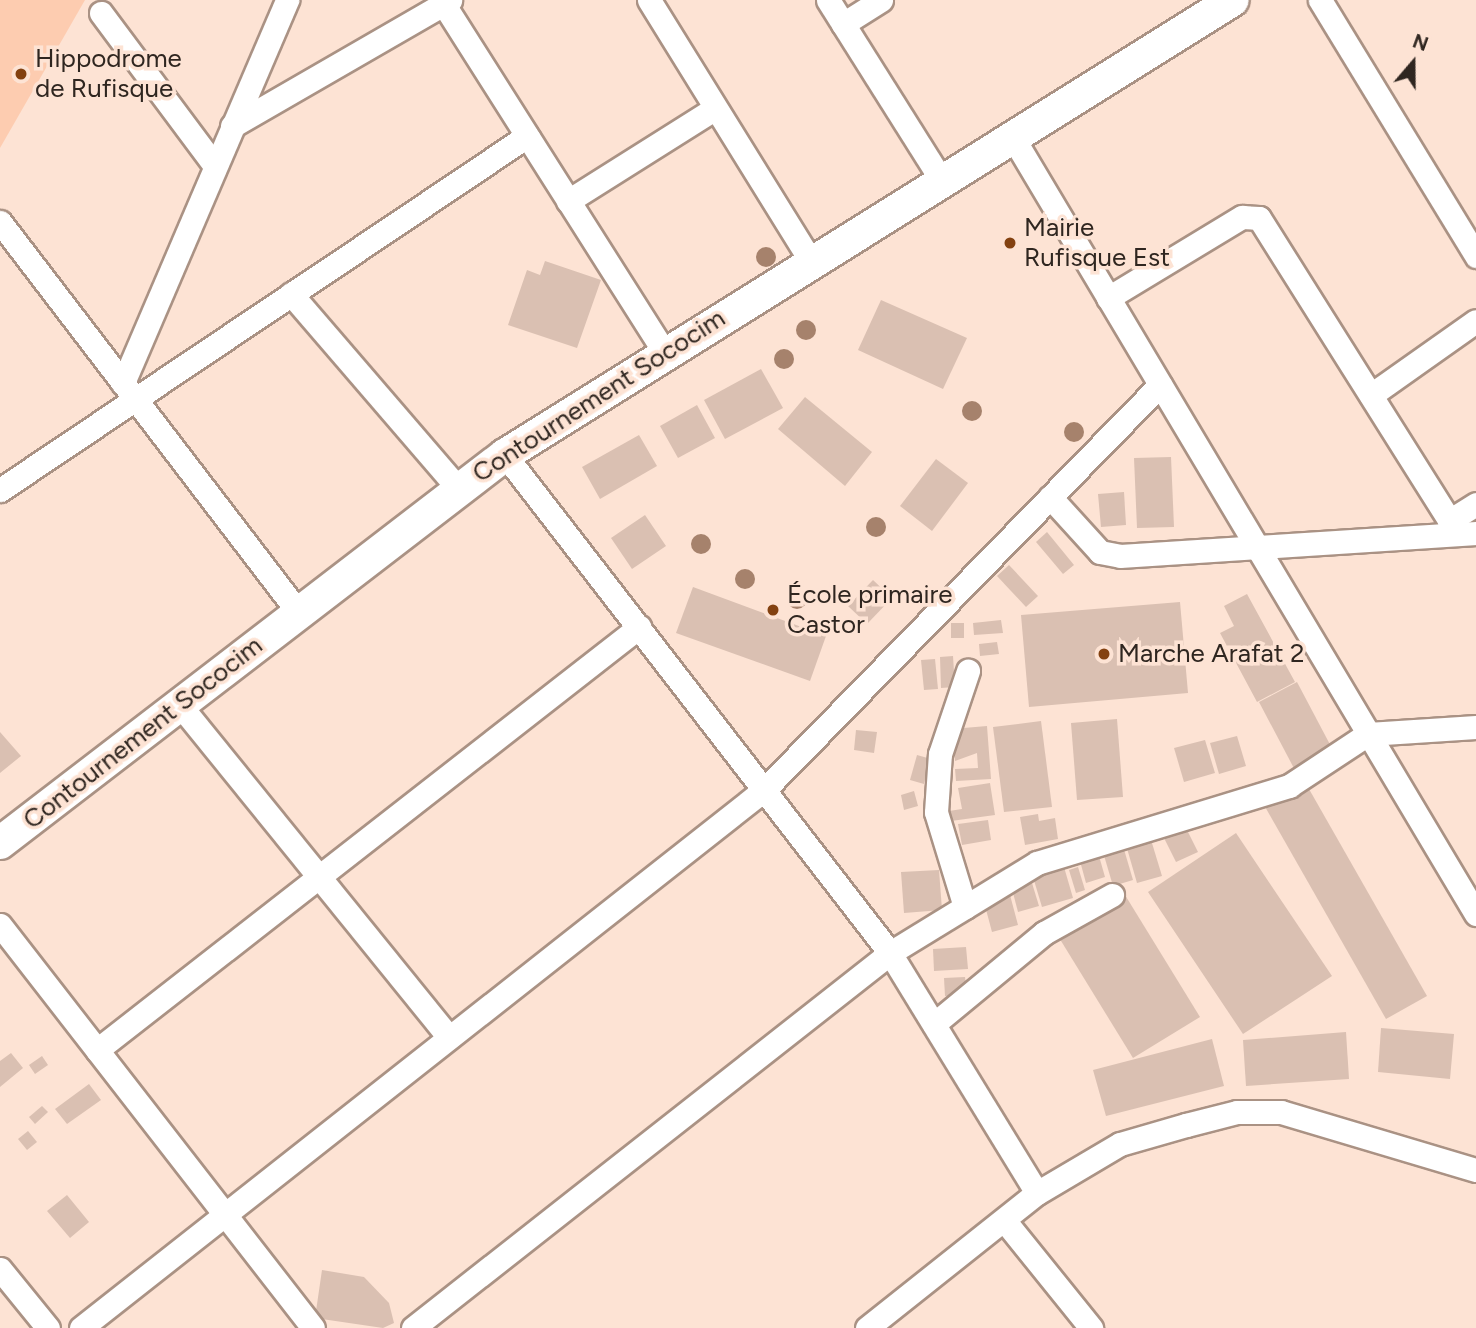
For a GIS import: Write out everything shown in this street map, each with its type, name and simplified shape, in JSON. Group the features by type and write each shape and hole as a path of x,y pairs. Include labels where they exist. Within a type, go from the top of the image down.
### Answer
{"street":[{"path":"129,391 215,166 287,0"},
{"path":"649,0 810,260"},
{"path":"828,0 940,178"},
{"path":"843,24 881,0"},
{"name":"Contournement Sococim","path":"0,844 505,455 940,178 1233,0"},
{"path":"1320,0 1476,256"},
{"path":"232,125 445,1 664,352"},
{"path":"101,13 215,166"},
{"path":"568,201 715,109"},
{"path":"0,489 129,391 291,294 527,136"},
{"path":"1012,136 1368,734 1472,902"},
{"path":"1108,298 1242,217 1259,218 1371,395 1461,530"},
{"path":"0,222 299,613"},
{"path":"291,294 459,489"},
{"path":"1371,395 1476,321"},
{"path":"81,1328 765,789 1160,385"},
{"path":"505,455 890,953 1037,1193"},
{"path":"1050,498 1100,552 1120,556 1461,530"},
{"path":"1461,530 1476,504"},
{"path":"97,1050 639,627"},
{"path":"965,907 936,812 940,754 968,671"},
{"path":"179,704 449,1038"},
{"path":"412,1328 890,953 1037,863 1289,786 1368,734 1476,727"},
{"path":"933,1024 1044,933 1112,895"},
{"path":"0,925 313,1328"},
{"path":"867,1328 1037,1193 1120,1144 1237,1112 1281,1112 1476,1170"},
{"path":"1004,1220 1091,1328"},
{"path":"0,1269 48,1328"}],"shaded area":[{"name":"Hippodrome de Rufisque","path":"0,0 85,0 0,148"}],"building":[{"path":"545,261 601,280 577,348 508,325 527,270 540,275"},
{"path":"881,300 967,338 943,389 858,350"},
{"path":"761,369 783,408 725,439 704,400"},
{"path":"805,397 872,452 845,486 778,429"},
{"path":"697,405 715,438 678,458 660,426"},
{"path":"639,435 657,466 600,499 582,467"},
{"path":"1171,457 1174,527 1137,528 1134,458"},
{"path":"936,459 968,483 932,531 900,506"},
{"path":"1124,492 1126,525 1101,527 1098,494"},
{"path":"645,515 666,546 632,569 611,538"},
{"path":"1047,532 1074,565 1063,574 1036,542"},
{"path":"1009,565 1038,596 1026,607 997,576"},
{"path":"873,580 892,598 867,624 848,606"},
{"path":"693,587 826,636 810,681 676,633"},
{"path":"1247,594 1295,682 1257,702 1220,633 1234,626 1224,606"},
{"name":"Marche Arafat 2","path":"1180,602 1188,693 1029,707 1021,615"},
{"path":"1001,620 1003,633 974,635 973,623"},
{"path":"951,623 964,623 964,638 951,638"},
{"path":"997,642 999,654 980,656 979,644"},
{"path":"953,656 955,687 941,688 940,657"},
{"path":"935,659 938,689 924,690 921,660"},
{"path":"1297,682 1335,754 1297,774 1259,702"},
{"path":"1117,719 1123,797 1077,800 1071,723"},
{"path":"1041,721 1052,807 1004,812 993,727"},
{"path":"987,726 991,779 956,781 955,769 978,768 977,753 955,761 952,729"},
{"path":"856,730 877,732 874,753 854,750"},
{"path":"0,732 21,756 0,773"},
{"path":"1237,736 1246,766 1219,774 1210,743"},
{"path":"1205,740 1215,773 1184,782 1174,748"},
{"path":"917,755 931,759 924,784 910,780"},
{"path":"1305,782 1427,996 1386,1019 1264,805"},
{"path":"990,783 995,815 951,821 949,811 962,809 958,788"},
{"path":"914,791 918,806 904,810 901,795"},
{"path":"1038,814 1039,821 1055,818 1058,839 1025,845 1020,817"},
{"path":"988,820 991,840 962,845 958,824"},
{"path":"1185,826 1198,852 1176,862 1163,836"},
{"path":"1148,830 1162,876 1137,883 1124,838"},
{"path":"1236,833 1332,976 1243,1034 1148,892"},
{"path":"1123,846 1133,880 1113,886 1103,852"},
{"path":"1099,856 1105,877 1086,883 1080,861"},
{"path":"1064,867 1073,898 1042,907 1033,877"},
{"path":"1078,867 1085,890 1076,893 1069,870"},
{"path":"939,870 942,910 904,913 901,872"},
{"path":"1032,883 1039,906 1018,912 1012,889"},
{"path":"1010,895 1018,925 992,932 984,902"},
{"path":"1125,895 1200,1017 1133,1058 1058,936"},
{"path":"966,947 968,969 934,971 933,949"},
{"path":"965,977 967,995 945,996 944,978"},
{"path":"1381,1028 1454,1034 1450,1079 1378,1072"},
{"path":"1346,1032 1349,1079 1246,1086 1243,1040"},
{"path":"1212,1039 1224,1086 1106,1116 1093,1070"},
{"path":"11,1053 23,1068 0,1087 0,1061"},
{"path":"42,1056 48,1065 35,1074 29,1065"},
{"path":"89,1084 101,1100 67,1124 55,1109"},
{"path":"42,1106 48,1112 35,1124 29,1117"},
{"path":"28,1131 37,1142 27,1150 18,1139"},
{"path":"67,1195 89,1222 70,1238 47,1211"},
{"path":"322,1270 364,1277 389,1303 394,1323 383,1328 315,1318"}],"place":[{"name":"Hippodrome de Rufisque","path":"21,74"},
{"name":"Mairie Rufisque Est","path":"1010,243"},
{"name":"École primaire Castor","path":"773,610"},
{"name":"Marche Arafat 2","path":"1104,654"}]}
